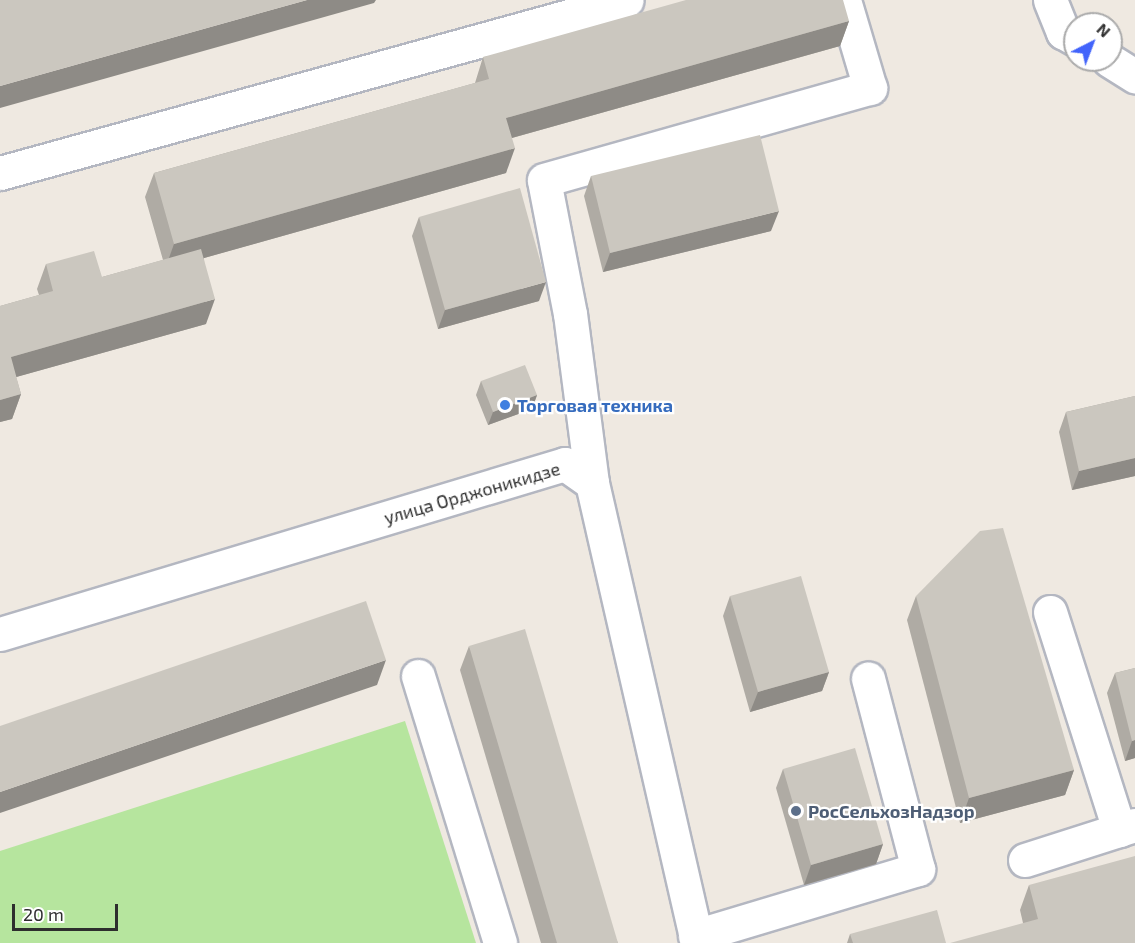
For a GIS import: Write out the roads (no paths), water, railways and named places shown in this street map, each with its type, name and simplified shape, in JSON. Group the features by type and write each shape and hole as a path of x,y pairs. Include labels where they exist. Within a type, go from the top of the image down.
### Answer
{"street":[{"path":"0,173 627,0"},
{"path":"844,0 870,88 544,180 570,314 592,483 696,939 918,869 868,678"},
{"path":"1050,0 1063,32"},
{"name":"улица Орджоникидзе","path":"0,634 565,464 592,483"},
{"path":"1025,860 1127,828 1050,612"},
{"path":"418,676 500,943"}],"place":[{"name":"Торговая техника","path":"505,405"},
{"name":"РосСельхозНадзор","path":"796,811"}]}
